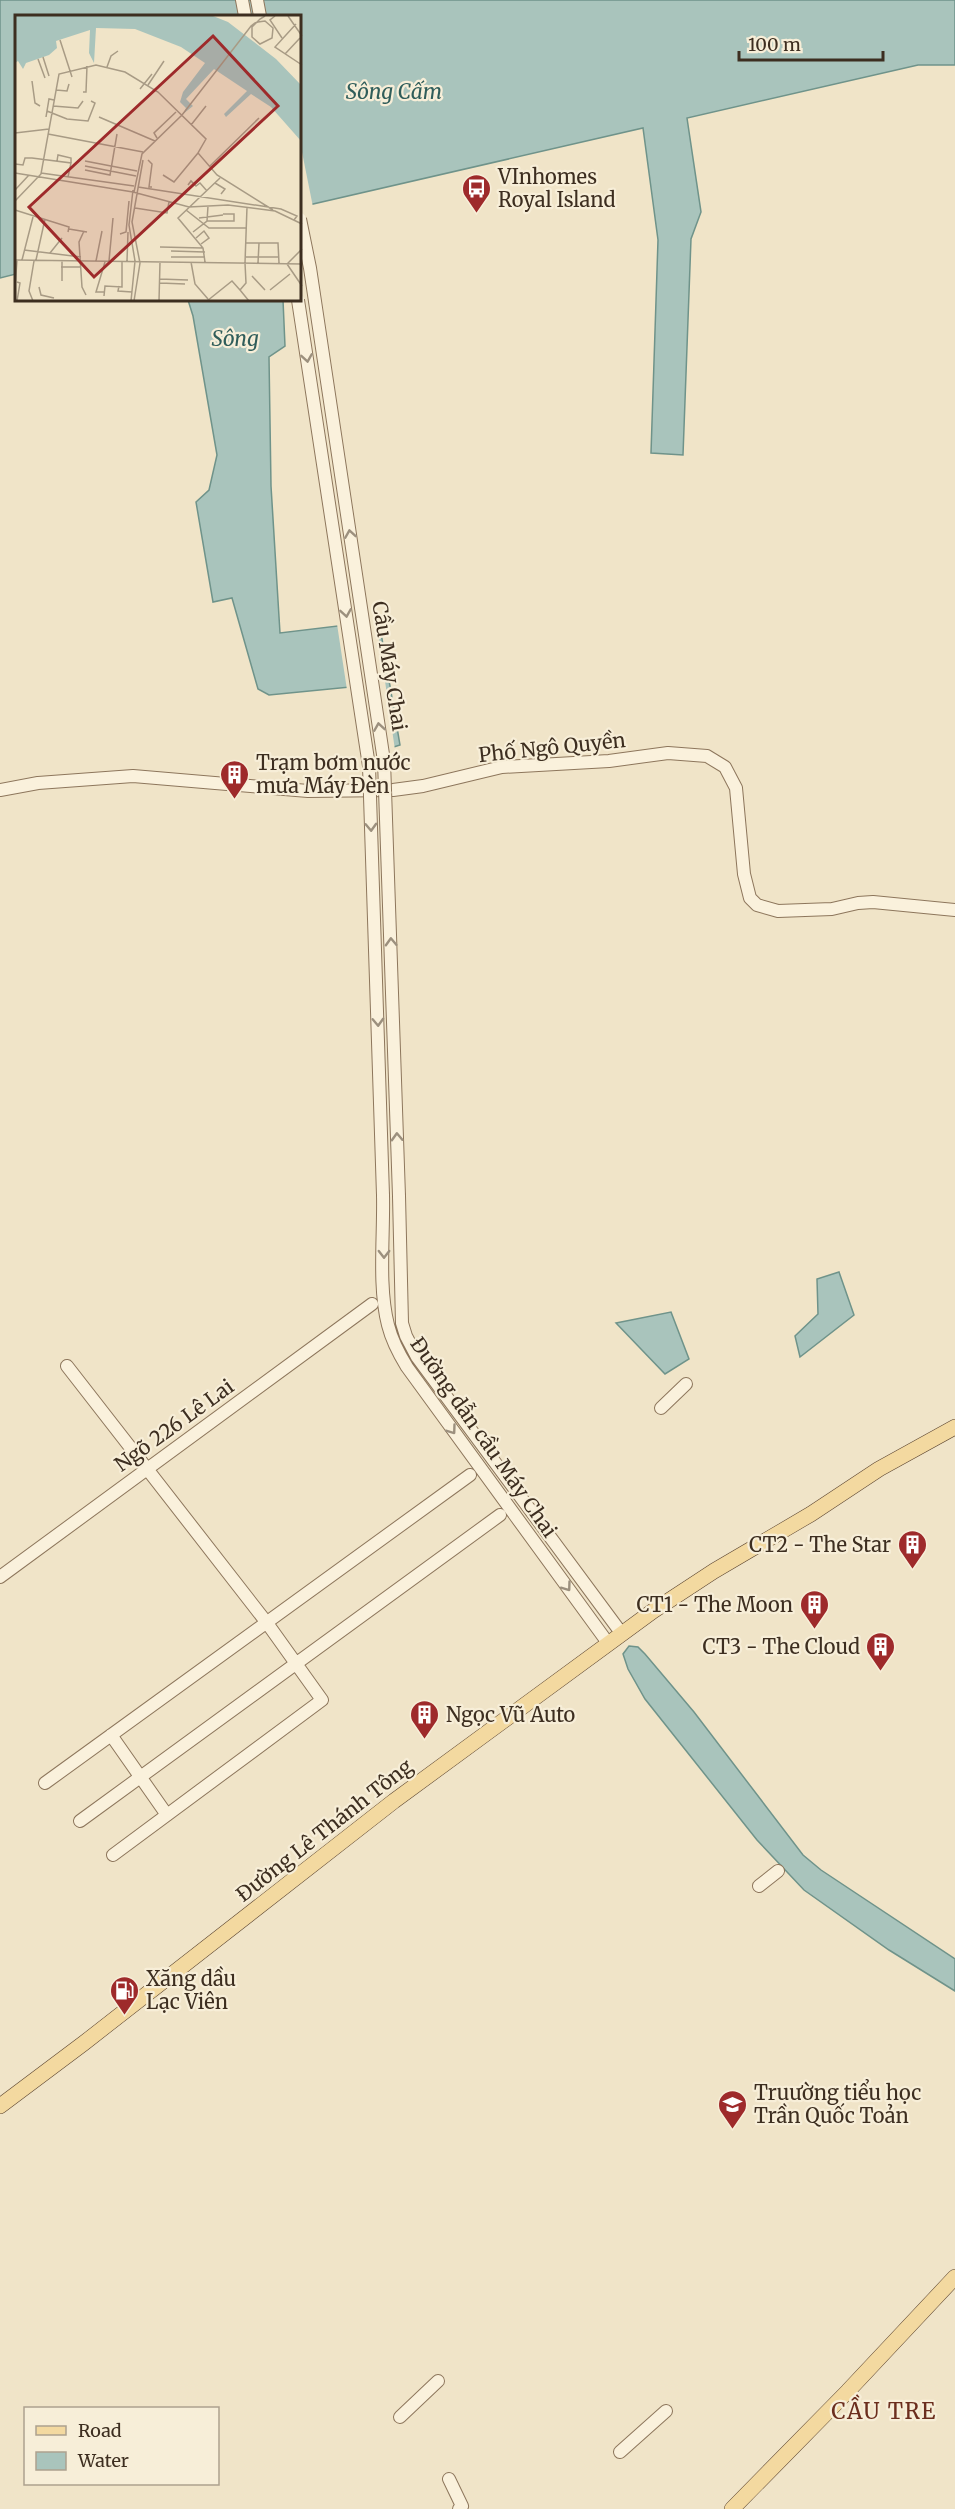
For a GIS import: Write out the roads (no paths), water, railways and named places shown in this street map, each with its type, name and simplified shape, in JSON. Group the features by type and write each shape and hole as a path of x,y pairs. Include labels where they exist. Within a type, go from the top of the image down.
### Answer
{"main road":[{"name":"Đường Lê Thánh Tông","path":"0,2106 394,1801 608,1643 714,1571 811,1514 879,1469 955,1427"},
{"path":"732,2509 848,2391 955,2277"}],"street":[{"path":"242,0 245,15"},
{"path":"257,0 260,15"},
{"name":"Cầu Máy Chai","path":"302,229 310,268 384,761 399,1196"},
{"name":"Cầu Máy Chai","path":"298,302 369,766 384,1195"},
{"name":"Phố Ngô Quyền","path":"0,790 38,783 133,776 308,791 393,790 423,786 502,767 609,761 668,753 707,756 725,766 736,788 744,874 750,897 757,905 778,911 802,911 873,902 955,910"},
{"name":"Đường dẫn cầu Máy Chai","path":"384,1195 384,1298 394,1345 407,1367 608,1643"},
{"name":"Đường dẫn cầu Máy Chai","path":"399,1196 402,1323 406,1336 417,1357 622,1634"},
{"name":"Ngõ 226 Lê Lai","path":"0,1577 372,1304"},
{"path":"67,1366 267,1623 322,1700 113,1855"},
{"path":"661,1408 687,1384"},
{"path":"45,1783 470,1474"},
{"path":"80,1821 500,1515"},
{"path":"111,1735 167,1815"},
{"path":"759,1886 778,1870"},
{"path":"400,2417 438,2381"},
{"path":"620,2452 666,2411"},
{"path":"449,2479 462,2506 459,2509"}],"water":[{"name":"Sông Cấm","path":"0,0 955,0 955,65 918,65 687,118 701,212 691,239 683,455 651,453 658,240 643,128 302,207 302,15 15,15 15,274 0,278"},
{"name":"Sông","path":"189,302 283,302 285,346 269,357 271,486 280,633 379,621 400,745 375,753 362,698 350,687 269,695 258,689 232,598 213,602 196,502 209,490 217,455"},
{"path":"839,1272 854,1315 800,1357 795,1336 818,1314 817,1279"},
{"path":"671,1312 689,1359 665,1374 616,1323"},
{"path":"629,1646 638,1647 645,1654 694,1712 803,1855 821,1870 955,1959 955,1991 889,1950 804,1890 757,1840 645,1699 628,1669 623,1654"}],"place":[{"name":"VInhomes Royal Island","path":"477,214"},
{"name":"Trạm bơm nước mưa Máy Đèn","path":"235,800"},
{"name":"CT2 - The Star","path":"912,1570"},
{"name":"CT1 - The Moon","path":"814,1630"},
{"name":"CT3 - The Cloud","path":"881,1672"},
{"name":"Ngọc Vũ Auto","path":"425,1740"},
{"name":"Xăng dầu Lạc Viên","path":"125,2016"},
{"name":"Truường tiểu học Trần Quốc Toản","path":"733,2130"}],"district":[{"name":"CẦU TRE","path":"884,2411"}]}
